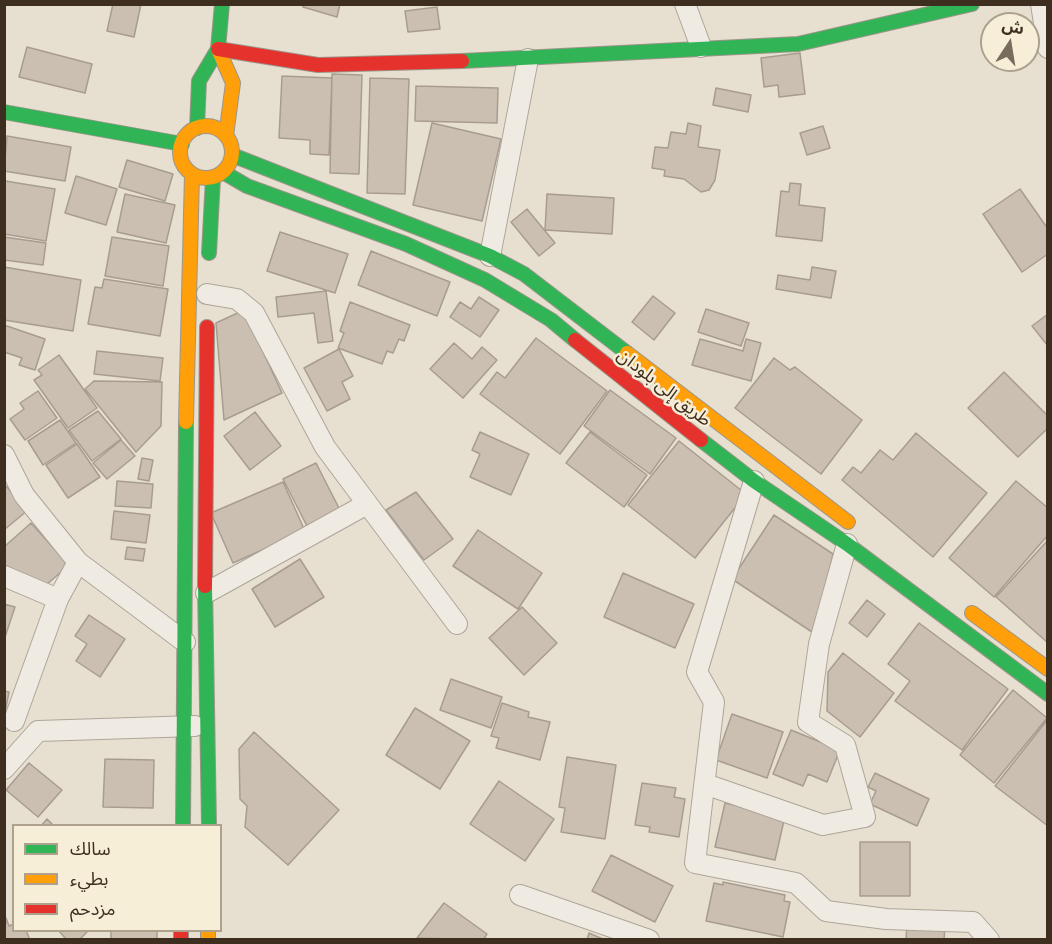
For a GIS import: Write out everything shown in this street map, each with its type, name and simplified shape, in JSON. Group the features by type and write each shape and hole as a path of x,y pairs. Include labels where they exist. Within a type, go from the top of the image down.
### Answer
{"main road":[{"path":"197,128 199,81 218,49 222,4"},
{"path":"218,49 318,65 528,59 701,47 798,44 972,4"},
{"path":"218,49 233,83 226,136 232,154 490,256 533,281 851,536"},
{"path":"4,112 182,144"},
{"path":"218,175 202,178 192,174 181,159 182,144 185,137 197,128 212,127 226,136"},
{"path":"209,824 206,593 208,294 218,175 232,154"},
{"path":"183,824 186,413 192,174"},
{"name":"طريق إلى بلودان","path":"218,175 406,244 485,280 551,320 631,387 754,481 851,536 1047,694"},
{"path":"959,603 1047,669"}],"street":[{"path":"686,4 701,47"},
{"path":"1041,4 1047,48"},
{"path":"490,256 528,59"},
{"path":"208,294 237,299 254,313 325,447 457,624"},
{"path":"4,455 24,495 78,562 185,642"},
{"path":"754,481 697,672 714,702 695,863 796,883 826,911 886,919 973,922 989,939"},
{"path":"206,593 368,504"},
{"path":"705,784 823,825 865,817 845,745 808,722 819,644 851,536"},
{"path":"78,562 58,599 9,719 38,731 207,726"},
{"path":"4,576 58,599"},
{"path":"4,769 38,731"},
{"path":"520,895 650,939"}],"building":[{"path":"113,4 141,4 134,37 107,31"},
{"path":"303,4 340,4 337,17 303,7"},
{"path":"437,7 440,29 408,32 405,11"},
{"path":"27,47 92,64 85,93 19,77"},
{"path":"800,53 805,94 779,97 778,85 764,87 761,58"},
{"path":"332,74 362,75 359,174 330,173"},
{"path":"282,76 332,78 329,155 310,154 310,140 279,138"},
{"path":"370,78 409,79 405,194 367,193"},
{"path":"416,86 498,88 497,123 415,121"},
{"path":"716,88 751,95 748,112 713,105"},
{"path":"432,123 501,139 482,221 413,205"},
{"path":"688,123 701,126 698,147 720,150 715,180 709,190 701,192 684,179 664,176 665,170 652,168 655,147 668,148 671,132 686,134"},
{"path":"823,126 830,148 807,155 800,133"},
{"path":"7,136 71,147 65,181 4,171"},
{"path":"127,160 173,174 165,201 119,187"},
{"path":"76,176 117,189 106,225 65,213"},
{"path":"5,181 55,189 46,241 4,234"},
{"path":"790,183 801,184 799,205 825,208 822,241 776,236 781,191 789,192"},
{"path":"1020,189 1048,229 1048,254 1022,272 983,214"},
{"path":"125,194 175,205 166,243 117,232"},
{"path":"547,194 614,198 612,234 545,230"},
{"path":"527,209 555,243 539,256 511,222"},
{"path":"280,232 348,254 335,293 267,271"},
{"path":"4,237 46,243 43,265 4,260"},
{"path":"112,237 169,246 163,286 105,276"},
{"path":"371,251 450,282 437,316 358,285"},
{"path":"4,267 81,280 73,331 4,320"},
{"path":"812,267 836,271 831,298 776,289 778,275 810,280"},
{"path":"104,279 168,289 160,336 88,324 95,287 102,288"},
{"path":"326,291 333,341 318,343 314,313 278,317 276,297"},
{"path":"653,296 675,313 654,340 632,322"},
{"path":"479,297 499,310 480,337 450,317 460,302 471,309"},
{"path":"350,302 410,325 404,341 399,339 393,353 387,351 382,364 338,348 344,333 340,331"},
{"path":"706,309 749,323 741,346 698,332"},
{"path":"244,310 282,393 224,420 216,323"},
{"path":"1048,314 1048,346 1032,326"},
{"path":"4,325 45,339 35,370 19,365 22,358 4,352"},
{"path":"536,338 607,391 560,454 480,394 497,372 505,378"},
{"path":"700,339 743,351 746,339 761,343 751,381 692,365"},
{"path":"454,343 472,359 482,347 497,360 463,398 430,369"},
{"path":"339,349 353,376 342,382 350,399 327,411 304,368"},
{"path":"97,351 163,358 160,381 94,374"},
{"path":"59,355 97,408 68,428 34,380 42,375 38,370"},
{"path":"774,358 790,370 795,367 862,420 821,474 735,408"},
{"path":"1004,372 1048,416 1048,428 1018,457 968,408"},
{"path":"94,381 162,382 161,426 136,452 85,389"},
{"path":"610,390 676,438 650,474 584,426"},
{"path":"38,391 57,418 25,440 10,419 24,409 20,403"},
{"path":"98,411 121,439 92,461 69,430"},
{"path":"255,412 281,446 250,470 224,436"},
{"path":"60,420 76,443 43,465 28,441"},
{"path":"480,432 529,454 511,495 470,477 480,454 472,450"},
{"path":"590,432 647,475 624,507 566,463"},
{"path":"916,433 987,493 933,557 842,480 853,467 861,473 880,450 893,460"},
{"path":"121,440 135,456 107,479 93,463"},
{"path":"679,441 746,494 695,558 628,505"},
{"path":"77,444 100,477 68,498 46,465"},
{"path":"142,458 153,460 149,481 138,479"},
{"path":"316,463 342,514 309,530 283,479"},
{"path":"117,481 153,484 151,508 115,506"},
{"path":"1016,481 1048,508 1048,535 994,597 949,558"},
{"path":"283,482 305,531 233,563 211,513"},
{"path":"4,484 28,510 4,530"},
{"path":"416,492 453,539 424,560 386,510"},
{"path":"114,511 150,515 146,543 111,539"},
{"path":"774,515 833,554 815,634 732,579"},
{"path":"31,523 69,565 46,585 4,565 4,547"},
{"path":"478,530 542,573 518,609 453,566"},
{"path":"1048,540 1048,643 996,597"},
{"path":"127,547 145,549 143,561 125,559"},
{"path":"300,559 324,597 275,627 252,589"},
{"path":"623,573 694,604 675,648 604,617"},
{"path":"867,600 885,614 867,637 849,623"},
{"path":"4,604 15,607 5,637 4,636"},
{"path":"522,607 557,643 524,675 489,638"},
{"path":"89,615 125,639 100,677 76,661 87,644 75,636"},
{"path":"919,623 1008,689 962,750 895,701 910,681 888,664"},
{"path":"843,653 894,693 860,737 827,711 828,672"},
{"path":"451,679 502,697 491,728 440,710"},
{"path":"1013,690 1047,718 994,783 960,755"},
{"path":"4,691 9,692 5,713 4,713"},
{"path":"502,703 529,712 528,717 550,722 540,760 496,748 499,738 491,736"},
{"path":"415,708 470,741 440,789 386,755"},
{"path":"732,714 783,732 767,778 716,760"},
{"path":"1048,719 1048,826 995,786"},
{"path":"791,730 840,750 827,782 808,774 803,786 773,774"},
{"path":"254,732 339,810 288,865 245,827 247,806 240,799 239,749"},
{"path":"567,757 616,765 605,839 561,832 565,808 559,807"},
{"path":"105,759 154,760 153,808 103,807"},
{"path":"29,763 62,790 38,817 6,790"},
{"path":"875,773 929,799 917,826 870,804 876,791 868,787"},
{"path":"499,781 554,819 525,861 470,824"},
{"path":"642,783 676,788 674,797 685,799 679,837 649,832 650,827 635,825"},
{"path":"725,803 785,816 775,860 715,847"},
{"path":"47,819 52,824 43,824"},
{"path":"860,842 910,842 910,896 860,896"},
{"path":"611,855 673,886 655,922 592,891"},
{"path":"723,882 785,895 784,901 790,902 783,937 706,921 714,883 723,885"},
{"path":"444,903 487,934 483,940 417,938"},
{"path":"6,918 9,926 12,925 12,932 27,932 30,940 4,940"},
{"path":"907,923 945,926 944,940 906,940"},
{"path":"60,932 87,932 79,940 67,940"},
{"path":"111,932 157,932 157,940 111,940"},
{"path":"589,933 605,940 587,940"}],"traffic: fast":[{"path":"197,128 199,81 218,49 222,4"},
{"path":"462,61 798,44 972,4"},
{"path":"4,112 182,144"},
{"path":"232,155 490,256 524,274 627,353"},
{"path":"223,172 247,186 406,244 485,280 551,320 575,340"},
{"path":"209,253 213,178"},
{"path":"183,824 186,422"},
{"path":"701,440 754,481 847,544 1048,694"},
{"path":"205,586 209,824"}],"traffic: slow":[{"path":"218,49 233,83 226,136"},
{"path":"206,126 220,130 228,138 232,152 228,166 220,174 206,178 192,174 184,166 180,152 184,138 192,130 206,126"},
{"path":"186,422 192,174"},
{"path":"627,353 848,522"},
{"path":"972,613 1048,669"},
{"path":"208,932 208,940"}],"traffic: jam":[{"path":"218,49 318,65 462,61"},
{"path":"205,586 207,327"},
{"path":"575,340 701,440"},
{"path":"181,932 181,940"}]}
